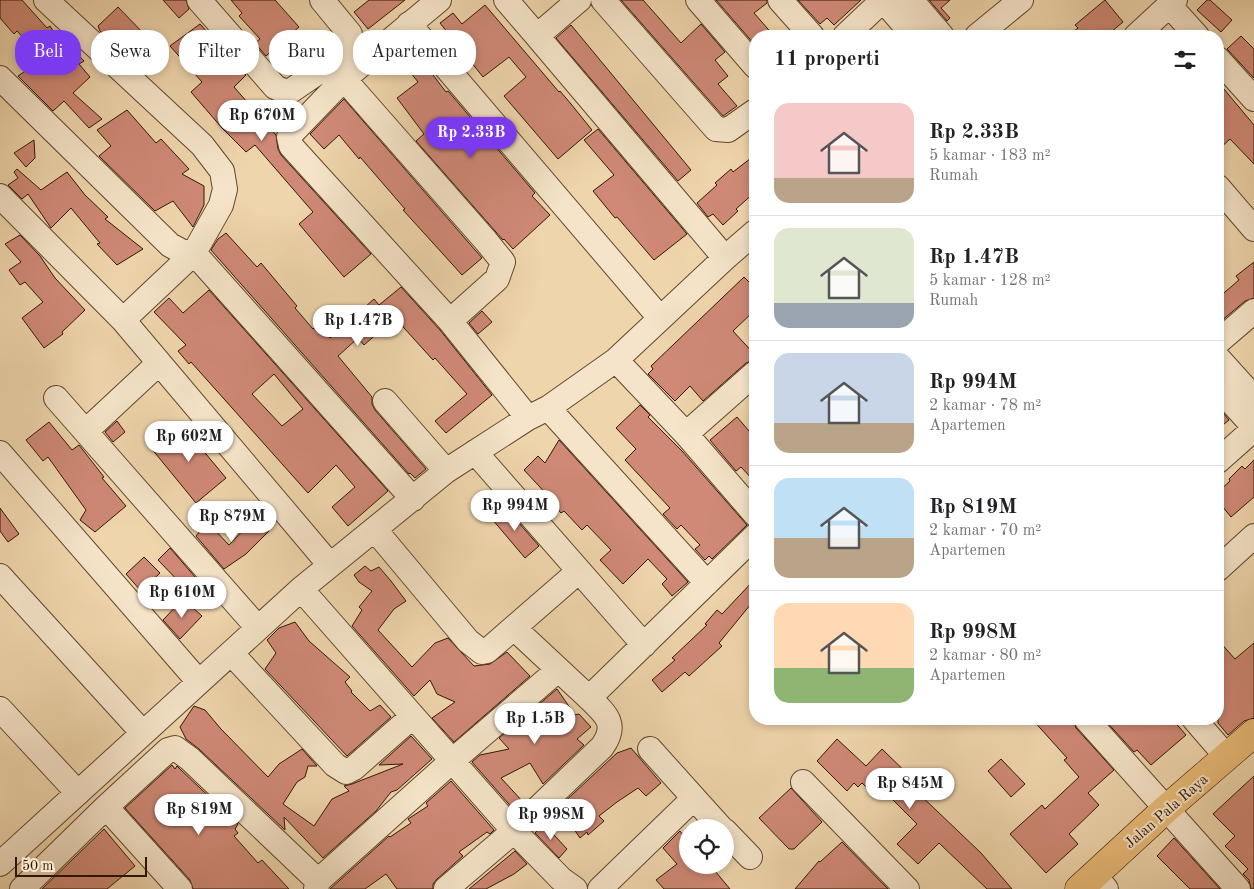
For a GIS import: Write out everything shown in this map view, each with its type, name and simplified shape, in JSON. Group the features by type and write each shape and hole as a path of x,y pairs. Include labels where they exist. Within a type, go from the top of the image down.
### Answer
{"main road":[{"name":"Jalan Pala Raya","path":"1093,884 1166,809 1254,733"}],"street":[{"path":"46,0 202,145 222,171 225,189 221,205 194,254 123,320"},
{"path":"198,0 280,90 287,92 328,75"},
{"path":"322,0 350,34 350,40 343,56"},
{"path":"506,0 725,258"},
{"path":"537,36 579,0"},
{"path":"603,0 716,129 728,130 749,119"},
{"path":"698,0 749,59"},
{"path":"780,0 807,30"},
{"path":"851,30 883,0 909,30"},
{"path":"911,0 937,30"},
{"path":"984,30 1021,0"},
{"path":"1142,30 1172,2 1193,30"},
{"path":"343,67 409,24 430,3"},
{"path":"409,24 660,318"},
{"path":"1224,66 1254,99"},
{"path":"334,75 289,137 291,146 450,321 538,413 707,583"},
{"path":"341,75 503,262 497,278 450,321"},
{"path":"0,78 170,244 181,251 194,254 414,498"},
{"path":"1224,194 1254,229"},
{"path":"0,196 123,320 330,565"},
{"path":"0,864 301,589 446,471 538,413 616,360 749,237"},
{"path":"1224,337 1254,311"},
{"path":"616,360 686,434 749,507"},
{"path":"86,431 159,363"},
{"path":"1224,365 1254,398"},
{"path":"686,434 749,378"},
{"path":"1224,394 1254,428 1224,456"},
{"path":"56,398 258,628"},
{"path":"385,401 446,471"},
{"path":"475,452 644,645"},
{"path":"2,462 199,682"},
{"path":"375,530 468,641 482,652 487,651 579,571"},
{"path":"1224,564 1254,536"},
{"path":"589,698 749,542"},
{"path":"0,576 143,733"},
{"path":"301,589 514,831 561,880 575,889"},
{"path":"446,889 514,831 602,747 609,737 610,723 600,709 514,628"},
{"path":"231,652 335,765 346,772 354,768 413,716"},
{"path":"22,889 106,807 168,750 175,748 190,759 317,885 452,761 558,670"},
{"path":"0,709 78,793"},
{"path":"1091,725 1238,889"},
{"path":"1199,725 1227,757"},
{"path":"650,749 713,819"},
{"path":"803,782 907,889"},
{"path":"600,889 694,798"},
{"path":"106,807 180,889"},
{"path":"734,840 750,857"},
{"path":"0,877 15,889"}],"building":[{"path":"0,0 22,0 47,28 50,26 53,30 15,30 14,34 0,18"},
{"path":"163,0 186,0 189,9 179,18"},
{"path":"231,0 275,0 299,27 296,30 269,30 269,53 266,56 259,48 259,30 252,30 239,16 242,13"},
{"path":"369,0 405,0 368,29 354,12"},
{"path":"621,0 643,0 681,43 701,24 725,52 715,60 728,76 718,84 737,106 723,116"},
{"path":"716,0 767,0 767,3 754,13 769,30 749,30 749,38"},
{"path":"798,0 861,0 834,25 827,18 820,24"},
{"path":"929,0 950,0 941,8 950,18 947,21"},
{"path":"1105,0 1123,22 1113,30 1076,30 1078,28 1075,25"},
{"path":"1207,0 1210,0 1232,20 1223,30 1219,30 1197,10"},
{"path":"485,5 592,130 558,159 504,96 526,77 509,57 483,77 476,68 476,30 446,30 440,23 453,13 462,24"},
{"path":"118,7 140,30 100,30 98,26"},
{"path":"200,24 205,30 192,30"},
{"path":"571,25 691,170 678,181 556,38"},
{"path":"1241,36 1254,49 1254,78 1227,49"},
{"path":"179,39 179,56 170,46"},
{"path":"81,66 90,77 73,93 102,119 89,128 64,101 53,111 18,76 81,75"},
{"path":"196,75 246,75 234,87 276,135 281,155 371,254 344,277 299,224 313,212 255,145 246,152 191,92 202,82"},
{"path":"412,75 433,75 535,193 532,196 550,215 513,249 416,141 424,134 397,98 418,82"},
{"path":"1224,89 1254,125 1254,164 1230,139 1224,144"},
{"path":"344,99 482,258 462,275 339,135 324,149 310,134"},
{"path":"127,110 156,143 161,139 189,169 182,174 204,186 204,205 193,227 173,201 155,211 99,156 111,146 97,130"},
{"path":"598,129 687,234 654,260 593,191 614,175 584,140"},
{"path":"34,140 35,158 26,167 14,153"},
{"path":"749,160 749,197 723,225 713,214 708,217 697,203 731,169 733,172"},
{"path":"17,169 41,190 67,172 85,195 108,217 105,219 143,249 117,265 97,244 100,243 71,208 51,228 28,194 22,199 8,185 18,178 14,172"},
{"path":"226,233 257,267 261,263 297,306 295,308 313,329 318,324 330,338 374,299 379,305 401,287 440,330 492,395 446,433 435,421 467,394 435,358 433,360 395,318 364,345 358,338 338,356 372,397 372,404 375,410 426,469 415,478 409,474 211,250 218,239"},
{"path":"20,235 40,256 55,278 85,310 62,332 63,334 44,348 22,318 43,302 25,282 20,285 9,270 21,262 5,244"},
{"path":"1254,262 1254,298 1245,301 1224,319 1224,293 1239,280 1236,276"},
{"path":"744,277 749,282 749,316 733,331 749,348 749,362 703,401 690,386 675,401 648,374 653,369 651,366"},
{"path":"209,290 388,491 348,526 332,507 355,487 336,465 308,493 191,362 189,364 178,351 186,345 154,312 169,298 183,313","holes":["274,374 303,409 282,426 252,394"]},
{"path":"482,311 492,322 478,334 469,323"},
{"path":"640,405 650,415 648,417 682,451 747,525 712,559 709,556 705,560 695,549 700,545 681,525 677,529 663,514 670,508 625,460 636,449 616,428"},
{"path":"1224,414 1229,420 1224,424"},
{"path":"737,417 749,431 749,476 741,467 736,471 710,440"},
{"path":"117,421 125,432 113,442 105,432"},
{"path":"49,422 72,450 79,445 104,477 102,478 126,506 95,532 80,520 86,510 48,457 43,461 26,440"},
{"path":"181,424 226,478 196,503 151,448"},
{"path":"559,440 688,582 672,596 662,584 667,579 648,559 623,584 600,560 611,550 587,525 582,530 564,511 561,513 552,503 553,501 524,470 538,456 545,463"},
{"path":"1254,460 1254,497 1231,517 1224,508 1224,486 1242,466 1245,469"},
{"path":"504,506 539,546 525,558 492,519"},
{"path":"0,508 19,534 8,542 0,531"},
{"path":"261,522 269,531 246,554 224,569 196,536 204,526 213,528 229,545 247,526"},
{"path":"170,548 196,578 185,588 158,560"},
{"path":"144,557 160,573 141,591 126,574"},
{"path":"365,566 371,571 379,567 406,601 394,609 378,630 412,667 435,643 448,638 474,666 490,664 507,652 530,676 454,742 432,718 455,702 437,694 430,680 414,696 352,626 362,610 359,607 372,591 359,582 354,575"},
{"path":"749,585 749,606 719,643 722,646 689,676 685,672 662,692 652,680 675,660 672,658 707,625 705,624 717,610 722,614"},
{"path":"183,599 202,616 180,639 163,620"},
{"path":"295,622 309,641 350,677 345,682 351,692 370,711 380,705 391,717 347,756 265,669 276,653 267,640 279,628"},
{"path":"1254,643 1254,718 1244,721 1228,735 1220,725 1224,725 1224,647 1235,659"},
{"path":"557,689 575,715 579,714 591,727 577,739 584,745 543,784 530,763 501,778 524,803 515,811 472,762 480,755 509,749 499,738"},
{"path":"194,706 205,710 268,777 279,764 302,749 317,766 308,766 305,777 297,782 283,804 314,826 332,799 349,791 344,786 403,764 379,765 411,736 432,759 397,790 391,792 376,811 323,858 284,817 285,830 186,739 180,727"},
{"path":"1037,725 1075,725 1114,770 1088,793 1099,805 1069,834 1078,844 1046,873 1010,834 1042,805 1045,809 1079,777 1064,760 1067,758"},
{"path":"1109,725 1177,725 1186,735 1151,765 1137,750 1134,752"},
{"path":"837,739 866,766 882,749 921,787 916,791 981,853 1012,889 987,889 939,843 918,864 897,844 917,824 886,793 880,800 862,783 858,787 854,783 847,791 817,761"},
{"path":"631,748 661,783 646,796 638,788 617,802 599,816 604,821 588,835 587,832 580,838 559,807 617,753"},
{"path":"1001,759 1025,784 1011,797 988,771"},
{"path":"172,765 175,769 177,766 238,824 235,829 238,833 234,836 258,863 262,860 289,889 193,889 190,880 125,808"},
{"path":"1254,776 1254,889 1251,889 1249,880 1243,874 1248,869 1225,846 1235,836 1213,814"},
{"path":"451,781 494,830 490,834 487,832 459,852 463,856 437,879 433,884 433,889 397,889 386,874 365,889 330,889 389,836 411,823 408,819 428,806 426,803"},
{"path":"791,788 822,822 794,849 789,849 759,818"},
{"path":"544,824 567,849 559,858 535,833"},
{"path":"104,829 135,866 107,889 42,889"},
{"path":"679,832 679,874 718,874 730,889 664,889 656,880 677,864 663,848"},
{"path":"1174,838 1220,889 1190,889 1157,856"},
{"path":"842,842 888,889 795,889 819,861"},
{"path":"515,851 527,864 514,874 486,889 469,889"}]}
